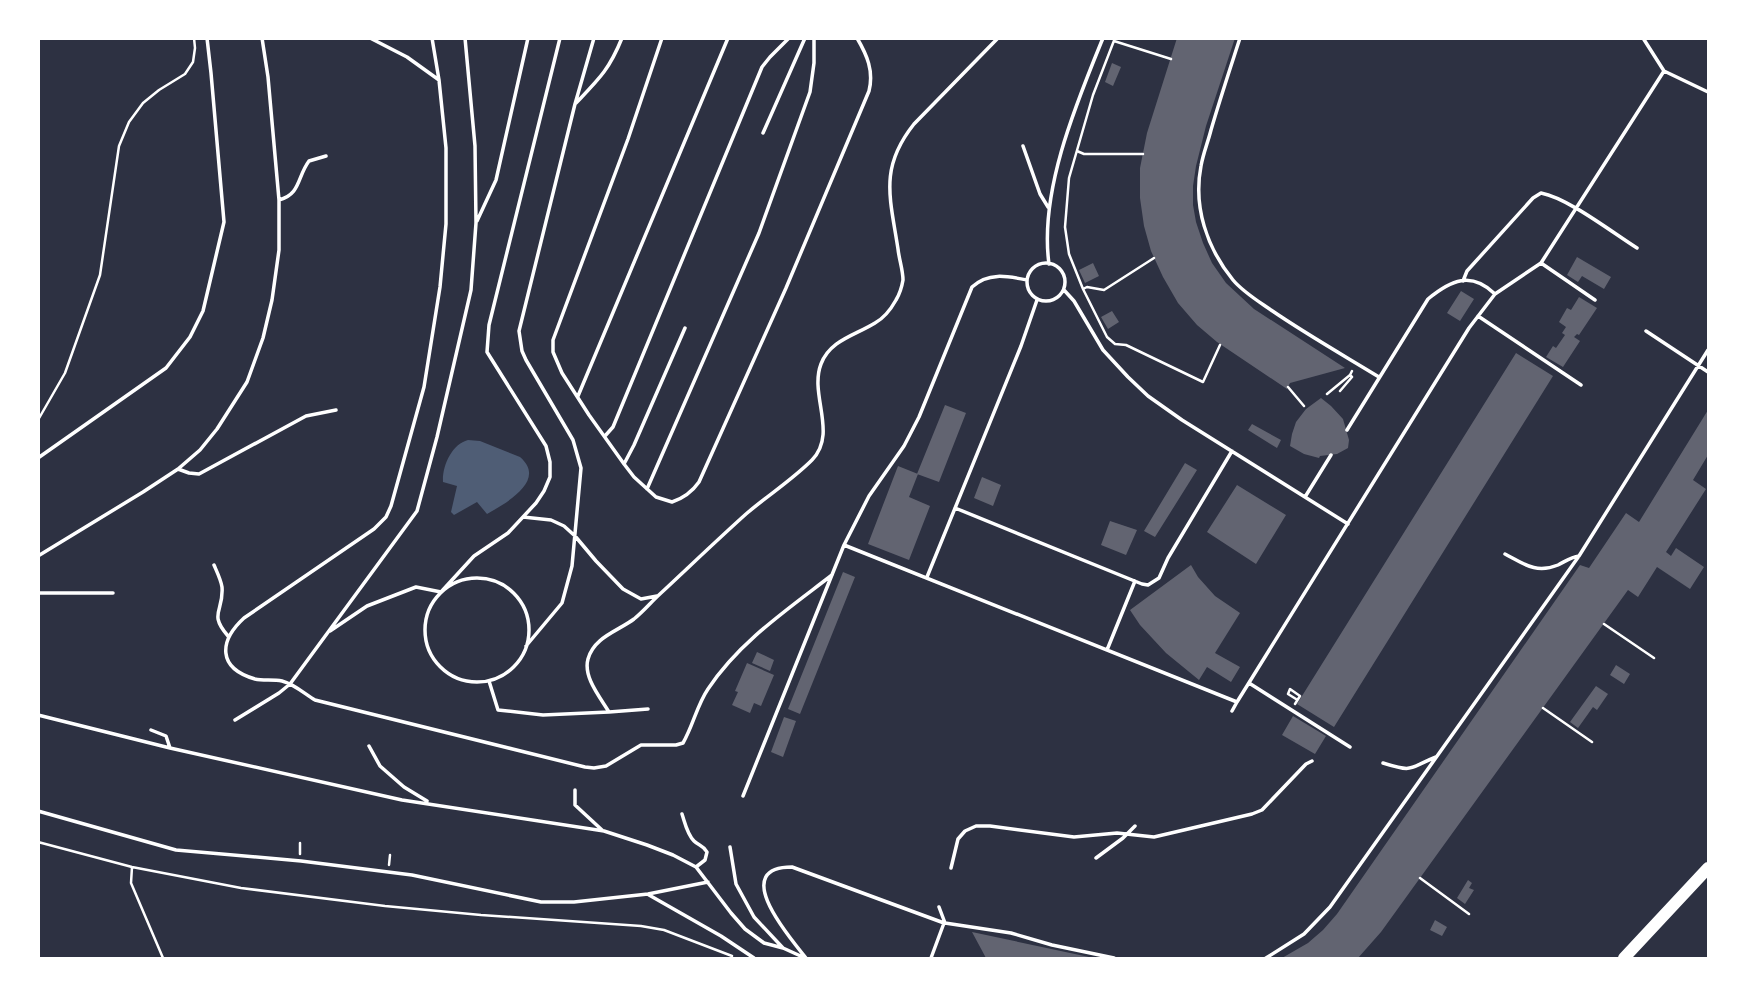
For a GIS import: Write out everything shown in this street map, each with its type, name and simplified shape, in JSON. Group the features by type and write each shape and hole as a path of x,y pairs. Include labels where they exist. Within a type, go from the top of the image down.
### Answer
{"highway":[{"path":"1624,958 1709,868"}],"lane":[{"path":"38,458 166,368 190,337 203,311 224,222 207,38"},
{"path":"38,556 178,469 200,450 217,429 251,371 263,338 272,300 279,250 279,200 262,38"},
{"path":"370,38 407,57 439,80"},
{"path":"432,38 446,148 446,224 440,287 424,387 391,506 386,517 374,529 244,618 228,636 226,654 233,667 240,673 259,680 290,684 315,700 586,767 601,768 641,745 683,743 707,690 730,659 832,575"},
{"path":"235,720 290,684 417,511 471,290 477,223 475,146 465,38"},
{"path":"477,223 496,180 528,38"},
{"path":"560,38 487,339 487,352 546,446 550,477 544,491 508,533 474,556 440,592 430,605 425,621 425,639 431,655 441,668 472,682 489,680 505,673 518,662 526,646 562,603 572,566 581,468 578,453 566,425 526,360 519,331 594,38"},
{"path":"575,104 603,76 622,38"},
{"path":"662,38 628,139 553,340 553,352 562,373 624,464 647,489 662,500 672,502 687,495 699,482 786,288 869,90 872,79 870,69 857,38"},
{"path":"578,396 728,38"},
{"path":"605,436 613,427 762,67 789,38"},
{"path":"763,133 805,38"},
{"path":"647,489 759,233 810,92 814,38"},
{"path":"609,712 586,668 592,650 600,640 635,618 747,514 813,459 822,445 818,381 821,363 845,338 875,323 888,312 903,281 890,194 892,162 896,151 915,124 998,38"},
{"path":"1049,264 1049,209 1055,181 1071,122 1103,38"},
{"path":"1240,38 1200,166 1199,198 1207,235 1218,258 1234,281 1251,296 1330,349 1380,377"},
{"path":"1643,38 1664,71 1709,92"},
{"path":"1232,711 1478,316 1495,295 1541,263 1664,71"},
{"path":"1023,146 1040,194 1049,209"},
{"path":"279,200 288,198 293,193 309,161 326,156"},
{"path":"1463,281 1467,271 1538,194 1547,194 1576,209 1637,248"},
{"path":"1541,263 1595,300"},
{"path":"1049,264 1060,270 1065,282 1056,299 1037,300 1029,291 1027,279 1037,265 1049,264"},
{"path":"743,796 844,545 869,496 919,418 972,287 990,277 1003,275 1027,279"},
{"path":"1347,430 1428,299 1442,289 1474,280 1495,295"},
{"path":"1063,290 1074,301 1103,350 1148,396 1348,524"},
{"path":"927,578 1037,300"},
{"path":"1478,316 1581,385"},
{"path":"624,464 685,328"},
{"path":"1646,331 1709,372"},
{"path":"1266,958 1304,934 1330,907 1579,556 1709,350"},
{"path":"178,469 199,474 306,416 336,410"},
{"path":"956,508 1148,585 1159,578 1168,558 1232,451"},
{"path":"1305,497 1331,456"},
{"path":"523,517 551,520 564,526 623,589 641,599 657,596"},
{"path":"844,545 1237,702"},
{"path":"1505,554 1532,568 1541,569 1565,562 1572,556 1579,556"},
{"path":"214,565 222,584 216,615 219,625 228,636"},
{"path":"328,632 367,606 416,587 440,592 455,582 471,578 488,579 504,585 517,597 526,612 529,629 526,646"},
{"path":"1107,650 1135,581"},
{"path":"38,593 113,593"},
{"path":"489,680 498,710 543,715 648,709"},
{"path":"1249,682 1350,747"},
{"path":"38,715 170,748 402,800 604,831 648,845 696,867 745,929 764,943 805,958"},
{"path":"151,730 166,736 170,748"},
{"path":"369,746 380,766 404,787 429,803"},
{"path":"1383,763 1405,770 1438,756"},
{"path":"951,868 958,839 965,831 976,826 1073,838 1117,833 1154,836 1262,810 1312,761"},
{"path":"575,790 575,805 604,831"},
{"path":"38,811 176,850 301,860 412,876 541,902 574,902 648,894 708,882"},
{"path":"682,814 688,833 707,852 705,860 696,867"},
{"path":"1096,858 1135,826"},
{"path":"730,847 736,884 754,917 783,948"},
{"path":"805,958 768,906 763,889 766,877 774,869 792,867 944,923 1011,933 1114,958"},
{"path":"648,894 754,958"},
{"path":"931,958 944,923 939,908"}],"path":[{"path":"38,420 65,373 100,275 119,146 129,122 143,103 185,74 193,62 194,38"},
{"path":"1171,59 1115,40 1093,95 1069,178 1065,227 1069,254 1107,337 1115,344 1126,345 1203,382 1220,345"},
{"path":"1077,151 1084,154 1143,154"},
{"path":"1083,289 1087,287 1104,290 1154,258"},
{"path":"1340,391 1352,377 1350,376"},
{"path":"1288,387 1304,406"},
{"path":"1604,624 1654,658"},
{"path":"1296,699 1288,694 1290,689 1300,696"},
{"path":"1543,708 1592,742"},
{"path":"38,842 132,867 241,888 385,906 641,926 664,930 736,957"},
{"path":"132,867 131,883 163,958"},
{"path":"1420,878 1469,914"}],"water":[{"path":"468,440 480,441 520,457 527,466 529,475 520,491 487,514 477,502 454,515 451,512 457,486 443,482 449,456 457,446"}],"building":[{"path":"1177,38 1235,38 1206,126 1193,186 1196,222 1212,263 1226,283 1254,309 1345,368 1290,383 1287,389 1217,342 1197,325 1178,303 1163,277 1151,251 1144,226 1140,168 1147,133"},
{"path":"1112,63 1121,67 1113,86 1105,82"},
{"path":"1577,257 1611,277 1604,289 1582,276 1578,282 1567,275"},
{"path":"1093,263 1099,276 1085,283 1079,270"},
{"path":"1461,291 1474,299 1460,321 1447,313"},
{"path":"1579,297 1597,308 1579,335 1574,337 1580,341 1563,367 1546,357 1565,335 1562,333 1566,327 1559,322 1567,308 1571,310"},
{"path":"1112,311 1119,322 1108,329 1101,317"},
{"path":"1516,353 1553,376 1334,727 1297,704"},
{"path":"1321,398 1343,419 1349,440 1348,448 1319,458 1290,446 1296,422 1306,409"},
{"path":"945,405 966,413 939,482 917,474"},
{"path":"1708,410 1708,455 1693,480 1706,489 1666,552 1671,556 1676,548 1704,567 1690,589 1657,567 1638,597 1628,590 1381,932 1358,958 1282,958 1308,943 1337,914 1580,565 1589,568 1626,513 1639,522"},
{"path":"1252,424 1281,440 1277,448 1248,430"},
{"path":"1185,463 1197,470 1155,537 1144,531"},
{"path":"898,466 918,474 909,497 930,506 909,560 868,544"},
{"path":"982,477 1001,485 993,506 974,498"},
{"path":"1237,485 1286,515 1256,564 1207,532"},
{"path":"1110,521 1137,530 1126,555 1101,545"},
{"path":"1191,565 1215,596 1240,613 1215,653 1240,667 1231,682 1207,667 1199,680 1166,653 1130,610"},
{"path":"843,572 855,577 800,714 788,709"},
{"path":"757,652 774,660 770,671 752,663"},
{"path":"747,663 774,675 761,706 754,703 750,713 732,705"},
{"path":"1616,665 1630,674 1624,684 1610,675"},
{"path":"1596,686 1608,694 1597,710 1593,707 1578,728 1570,722"},
{"path":"1293,716 1326,736 1315,754 1282,735"},
{"path":"784,717 796,721 783,757 771,752"},
{"path":"1468,880 1472,883 1469,888 1474,890 1465,904 1457,898"},
{"path":"1435,920 1447,927 1442,936 1430,930"},
{"path":"972,932 1089,957 1089,958 986,958"}]}
